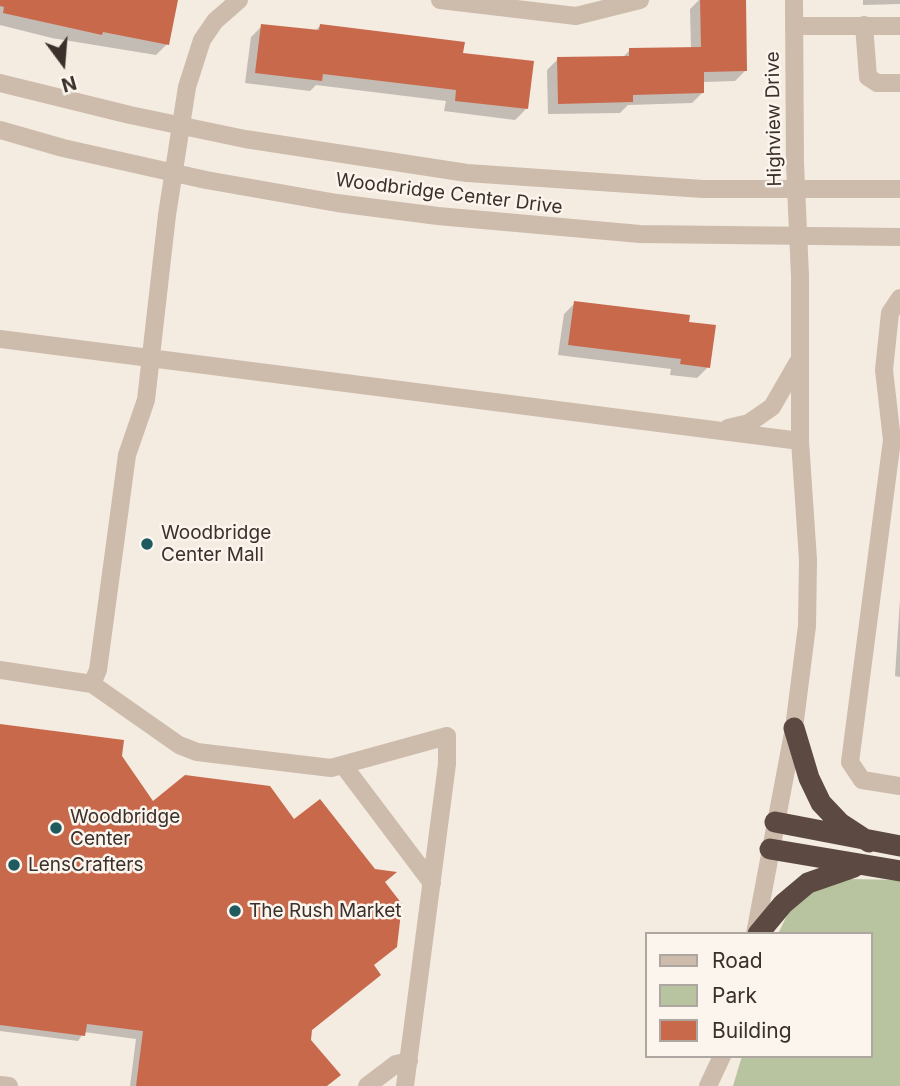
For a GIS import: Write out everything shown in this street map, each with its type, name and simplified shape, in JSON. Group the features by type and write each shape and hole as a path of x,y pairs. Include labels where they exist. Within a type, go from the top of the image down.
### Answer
{"highway":[{"path":"794,729 809,778 821,803 840,823 869,842"},
{"path":"775,822 900,846"},
{"path":"771,849 900,871"},
{"path":"758,932 783,904 808,883 859,865"}],"street":[{"path":"92,684 98,670 127,455 144,409 174,174 191,71 202,40 215,22 239,0"},
{"path":"440,0 576,16 640,0"},
{"name":"Highview Drive","path":"756,932 803,672 808,591 800,442 794,0"},
{"path":"864,25 868,77 877,83 900,83"},
{"path":"794,26 900,26"},
{"name":"Woodbridge Center Drive","path":"0,83 181,126 321,153 467,173 618,186 796,191 900,189"},
{"name":"Woodbridge Center Drive","path":"0,130 174,174 337,203 504,223 640,234 799,238 900,237"},
{"path":"900,298 890,313 884,370 892,440 850,762 862,780 900,786"},
{"path":"0,339 800,442"},
{"path":"703,429 738,426 765,413 777,399 800,359"},
{"path":"0,670 92,684 191,751 315,767 343,765 447,736 447,764 405,1086"},
{"path":"343,765 432,883"},
{"path":"708,1086 721,1058"},
{"path":"367,1086 396,1063 409,1061"},
{"path":"0,1085 9,1086"}],"green space":[{"path":"849,879 900,880 900,1086 733,1086 741,1058 872,1058 872,932 779,932 788,913 814,889"}],"building":[{"path":"0,0 178,0 169,45 103,32 102,35 3,13 4,7 0,6"},
{"path":"700,0 746,0 747,71 704,72 704,93 633,95 633,102 558,104 557,57 629,56 629,48 701,47"},
{"path":"261,24 319,30 320,24 465,42 463,53 534,61 528,109 455,101 456,90 323,74 322,81 255,73"},
{"path":"574,301 690,315 689,322 716,325 710,368 680,364 681,359 568,345"},
{"name":"The Rush Market","path":"0,724 124,740 122,756 153,801 185,775 270,786 294,819 320,799 375,869 397,872 385,882 402,904 397,947 374,965 381,975 312,1030 311,1040 341,1075 327,1086 136,1086 143,1031 87,1024 85,1036 0,1025"}],"place":[{"name":"Woodbridge Center Mall","path":"147,544"},
{"name":"Woodbridge Center","path":"56,828"},
{"name":"LensCrafters","path":"14,865"},
{"name":"The Rush Market","path":"235,911"}]}
